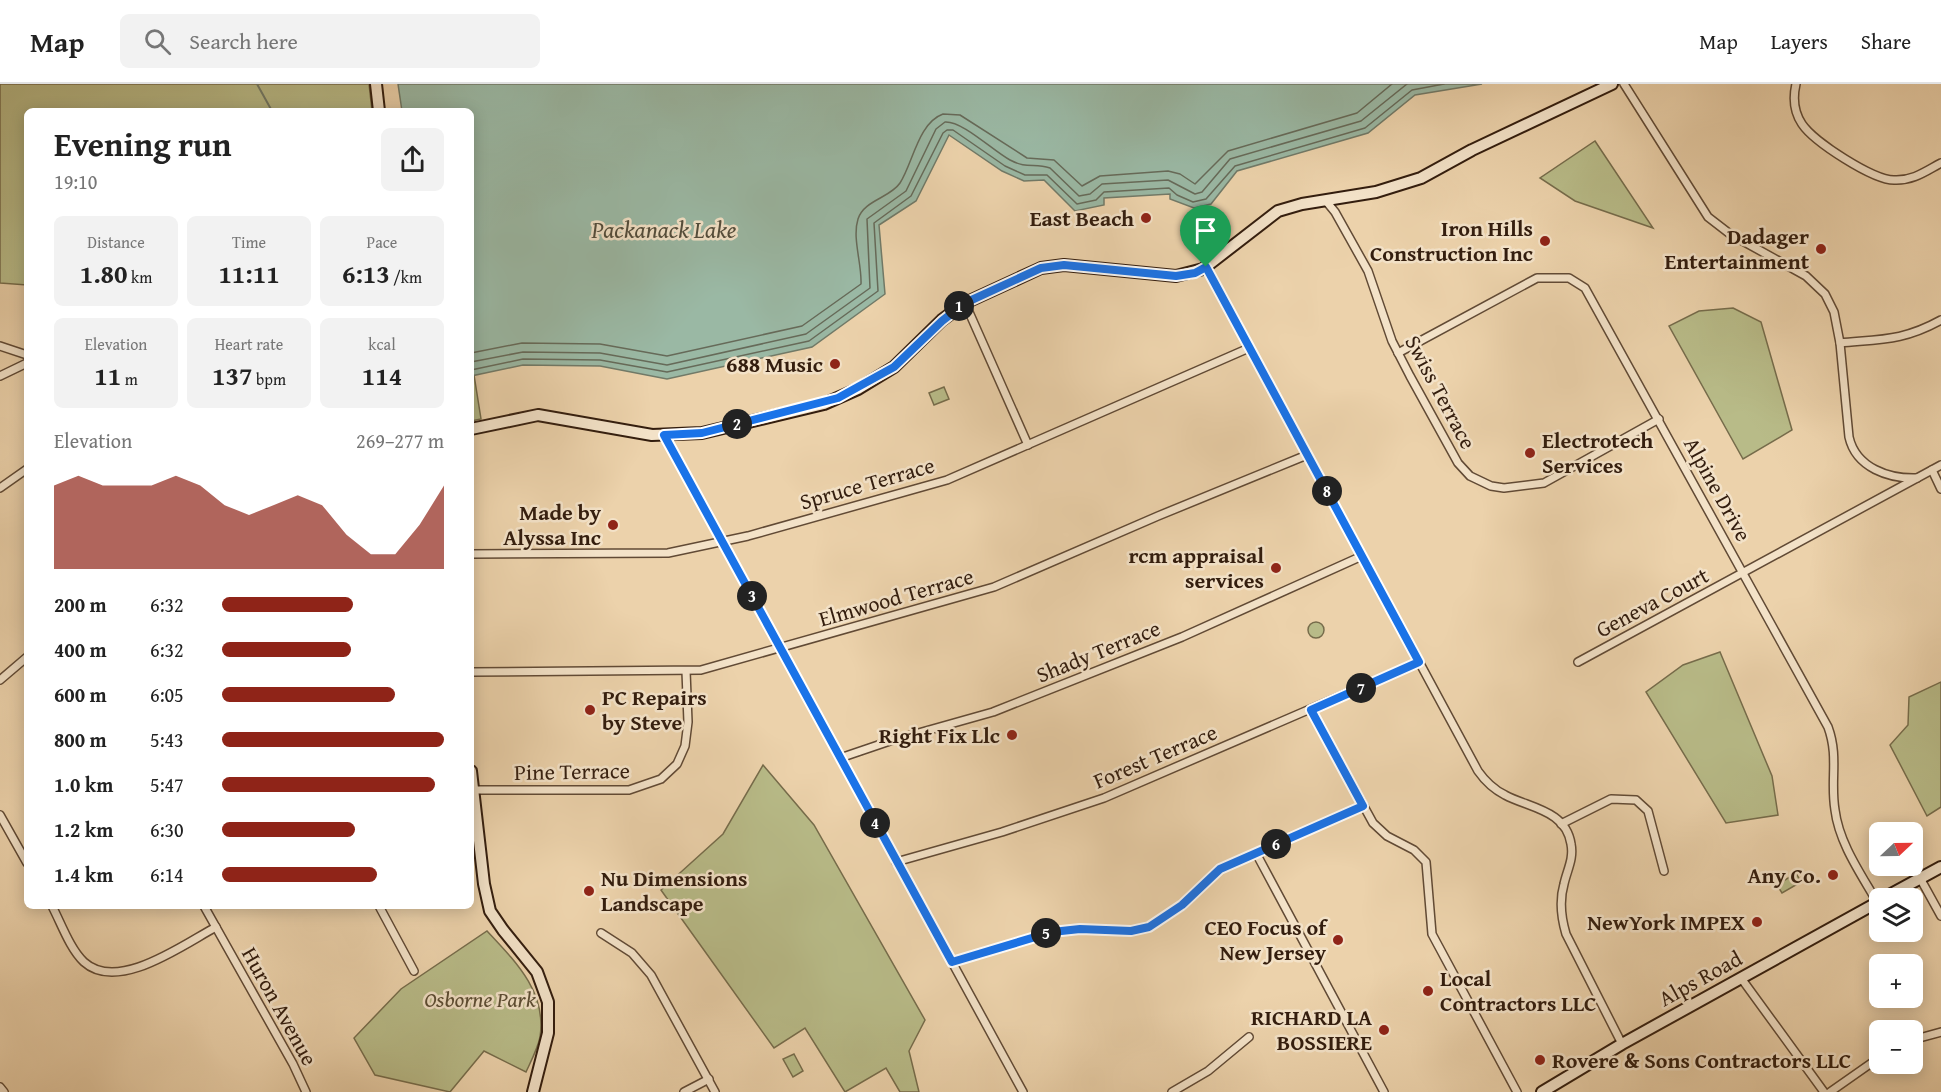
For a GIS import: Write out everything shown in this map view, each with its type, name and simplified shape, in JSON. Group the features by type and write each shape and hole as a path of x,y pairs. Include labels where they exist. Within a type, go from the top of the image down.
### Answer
{"street":[{"path":"376,84 380,108"},
{"path":"474,428 538,415 664,435 702,433 838,398 894,367 942,321 965,303 1053,266 1176,276 1195,273 1278,211 1302,204 1377,192 1421,178 1472,150 1612,84"},
{"path":"1624,84 1708,217 1730,234 1816,284 1831,304 1840,343 1849,437 1853,449 1864,462 1876,470 1897,477 1917,478"},
{"path":"1796,84 1794,102 1802,125 1818,140 1875,176 1903,180 1924,173 1941,163"},
{"name":"Swiss Terrace","path":"1326,201 1335,212 1368,271 1398,353 1462,468 1480,482 1491,486 1517,488 1548,481 1659,419"},
{"path":"1206,267 1485,781 1505,796 1543,809 1561,824 1569,835 1572,856 1561,896 1561,919 1566,934 1622,1044"},
{"name":"Alpine Drive","path":"1398,353 1527,282 1548,276 1569,278 1585,288 1828,727 1836,757 1834,803 1838,826 1873,888"},
{"path":"965,303 1028,445"},
{"path":"1840,343 1904,337 1941,320"},
{"path":"0,346 24,354"},
{"name":"Spruce Terrace","path":"474,554 668,554 723,542 933,484 1250,348"},
{"path":"0,376 24,364"},
{"path":"664,435 1023,1092"},
{"name":"Elmwood Terrace","path":"474,672 700,670 994,587 1307,455"},
{"name":"Geneva Court","path":"1578,662 1941,465"},
{"path":"1932,470 1941,489"},
{"path":"0,488 24,472"},
{"name":"Shady Terrace","path":"840,758 1004,708 1182,636 1362,556"},
{"path":"0,680 24,660"},
{"name":"Forest Terrace","path":"896,862 1055,816 1311,710 1419,662"},
{"name":"Pine Terrace","path":"474,790 629,790 661,779 677,764 685,746 688,722 686,671"},
{"path":"1311,710 1363,806 1379,830 1414,849 1426,862 1432,934 1517,1092"},
{"path":"1561,824 1611,799 1636,800 1648,811 1664,871"},
{"path":"952,962 1052,932 1080,929 1131,931 1149,927 1182,905 1220,869 1363,806"},
{"path":"0,815 24,857"},
{"path":"474,819 490,910 502,930 537,972 548,1002 547,1040 533,1092"},
{"path":"1256,853 1384,1092"},
{"name":"Alps Road","path":"1903,888 1941,867"},
{"path":"1920,878 1941,916"},
{"name":"Alps Road","path":"1542,1092 1622,1044 1869,907"},
{"path":"54,909 79,957 93,968 109,972 141,967 216,927"},
{"name":"Huron Avenue","path":"206,909 306,1092"},
{"path":"381,909 414,971"},
{"path":"601,933 632,953 651,975 716,1092"},
{"path":"1741,978 1824,1092"},
{"path":"1923,1037 1941,1032"},
{"path":"1172,1092 1208,1071 1249,1037"},
{"path":"1830,1092 1869,1065"},
{"path":"684,1092 709,1079"},
{"path":"0,1087 4,1092"}],"green space":[{"path":"0,84 369,84 372,108 24,108 24,285 0,283"},
{"path":"1595,141 1653,228 1575,201 1540,178"},
{"path":"1207,209 1212,224 1193,230 1188,215"},
{"path":"1733,308 1761,322 1792,430 1743,459 1669,326 1699,311"},
{"path":"474,375 481,419 474,420"},
{"path":"944,387 949,399 934,405 929,393"},
{"path":"1316,622 1324,630 1316,638 1308,630"},
{"path":"1720,652 1772,776 1778,815 1726,823 1646,692 1683,665"},
{"path":"1941,682 1941,807 1927,816 1890,745 1908,725 1909,697"},
{"path":"763,765 814,825 925,1020 909,1051 919,1092 900,1092 886,1068 845,1092 805,1028 774,1048 661,890 723,834"},
{"path":"1796,873 1801,882 1782,893 1777,885"},
{"name":"Osborne Park","path":"487,931 527,978 539,1006 540,1037 526,1072 484,1051 450,1092 375,1075 354,1038 401,989"},
{"path":"794,1054 803,1071 793,1077 783,1059"}],"water":[{"name":"Packanack Lake","path":"398,84 1482,84 1415,95 1368,133 1237,171 1211,204 1194,208 1170,199 1170,194 1104,198 1104,205 1075,211 1044,180 1024,181 1002,171 949,135 916,201 879,225 885,294 812,347 667,379 600,366 523,365 474,375 474,108 402,108"}],"waterway":[{"path":"257,84 270,108"}],"place":[{"name":"East Beach","path":"1146,218"},
{"name":"Iron Hills Construction Inc","path":"1545,241"},
{"name":"Dadager Entertainment","path":"1821,249"},
{"name":"688 Music","path":"835,364"},
{"name":"Electrotech Services","path":"1530,453"},
{"name":"Made by Alyssa Inc","path":"613,525"},
{"name":"rcm appraisal services","path":"1276,568"},
{"name":"PC Repairs by Steve","path":"590,710"},
{"name":"Right Fix Llc","path":"1012,735"},
{"name":"Any Co.","path":"1833,875"},
{"name":"Nu Dimensions Landscape","path":"589,891"},
{"name":"NewYork IMPEX","path":"1757,922"},
{"name":"CEO Focus of New Jersey","path":"1338,940"},
{"name":"Local Contractors LLC","path":"1428,991"},
{"name":"RICHARD LA BOSSIERE","path":"1384,1030"},
{"name":"Rovere & Sons Contractors LLC","path":"1540,1060"}],"route":[{"path":"1064,265 1185,276 1206,267 1419,662 1311,710 1363,806 1220,869 1182,905 1149,927 1131,931 1080,929 1052,932 1018,940 952,962 664,435 702,433 825,404 858,389 894,367 953,311 965,303 1041,268 1064,265"}]}
